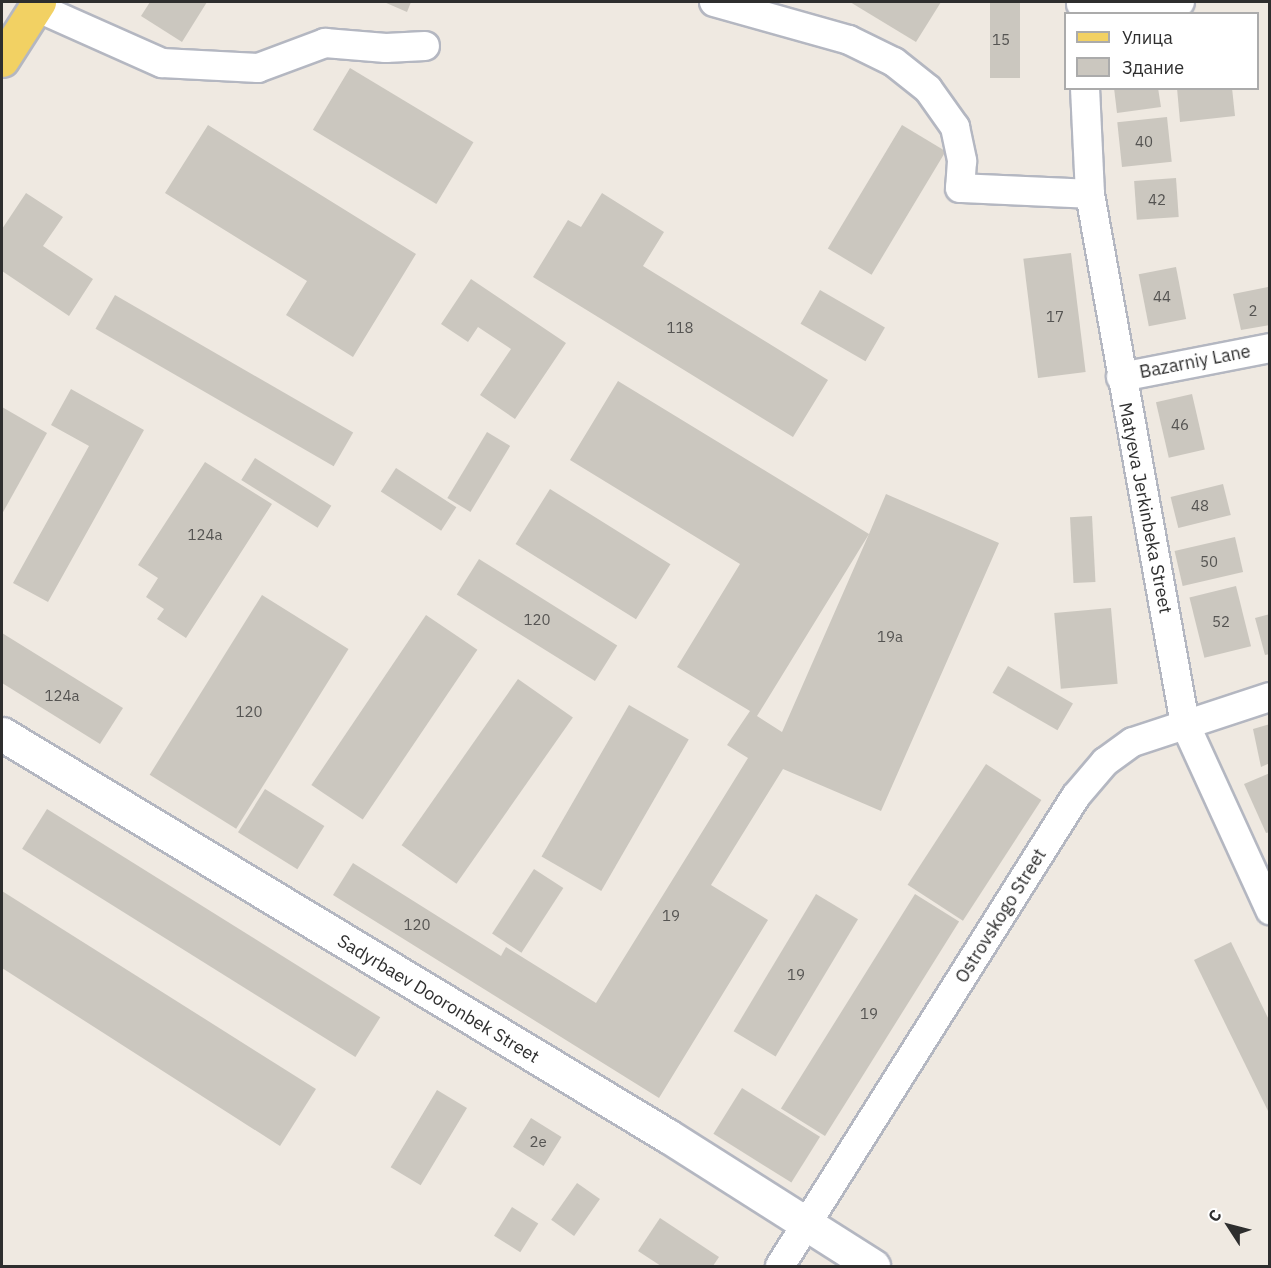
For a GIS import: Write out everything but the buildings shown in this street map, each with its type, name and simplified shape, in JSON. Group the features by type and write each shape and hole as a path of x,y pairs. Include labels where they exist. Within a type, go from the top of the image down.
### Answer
{"main road":[{"path":"2,60 37,4"},
{"name":"Sadyrbaev Dooronbek Street","path":"2,734 808,1223 873,1266"}],"street":[{"path":"714,2 849,40 894,62 928,89 955,127 962,161 960,188 1090,194"},
{"path":"1081,6 1180,2"},
{"path":"37,4 162,63 258,68 325,43 386,48 425,46"},
{"name":"Matyeva Jerkinbeka Street","path":"1085,90 1090,194 1120,377 1185,724 1269,910"},
{"name":"Bazarniy Lane","path":"1120,377 1269,348"},
{"name":"Ostrovskogo Street","path":"780,1266 1077,796 1105,762 1133,742 1269,697"}]}
